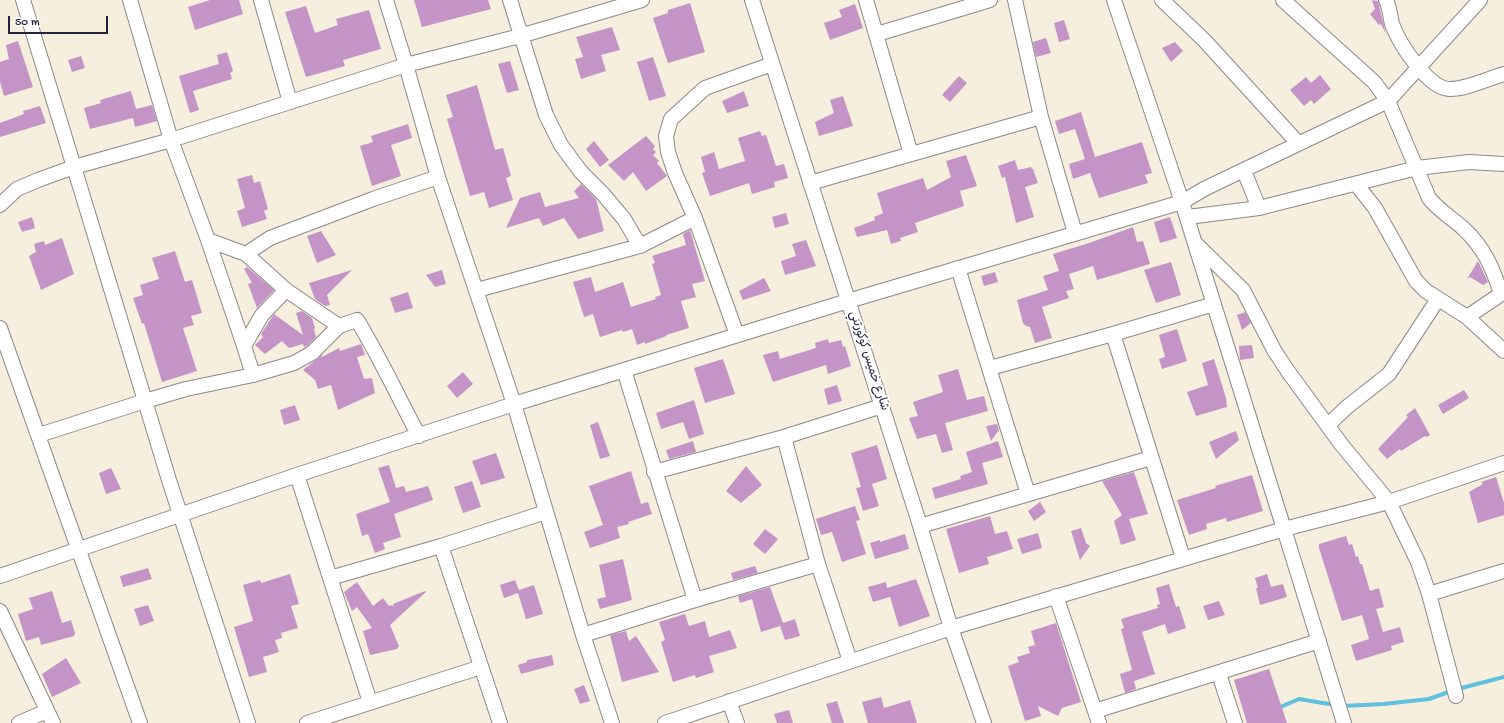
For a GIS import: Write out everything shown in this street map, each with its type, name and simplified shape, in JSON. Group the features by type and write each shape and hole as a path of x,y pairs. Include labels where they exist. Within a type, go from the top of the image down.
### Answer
{"street":[{"path":"22,0 145,401 248,723"},
{"path":"130,0 170,140 208,240 253,375"},
{"path":"261,0 290,102"},
{"path":"386,0 438,177 514,404 583,635 612,723"},
{"path":"510,0 520,36 546,115 561,145 581,172 624,218 640,246"},
{"path":"0,205 17,190 38,180 74,168 170,140 406,65 520,36 642,0"},
{"name":"شارع خميس كوكورتني","path":"752,0 882,406 951,628 984,723"},
{"path":"866,0 911,154"},
{"path":"877,34 990,0"},
{"path":"1015,0 1041,117 1075,233"},
{"path":"1114,0 1188,217 1344,723"},
{"path":"1162,0 1205,41 1298,143"},
{"path":"1283,0 1374,82 1388,101 1429,198 1438,209 1463,228 1486,254 1503,293 1467,317"},
{"path":"1386,0 1392,23 1398,38 1419,67 1433,83 1449,89 1504,74"},
{"path":"0,576 297,475 514,404 848,301 1182,202 1206,188 1388,101 1480,0"},
{"path":"737,335 695,218 675,173 668,152 666,136 671,119 705,88 772,64"},
{"path":"810,183 1041,117"},
{"path":"1188,217 1259,208 1417,168 1469,162 1504,164"},
{"path":"1244,171 1259,208"},
{"path":"246,254 270,238 373,199 438,177"},
{"path":"1356,184 1375,208 1416,281 1426,292 1467,317 1504,351"},
{"path":"477,290 640,246 695,218"},
{"path":"208,240 246,254 286,290 339,326"},
{"path":"1196,244 1242,290 1274,350 1341,444 1389,502 1418,562 1429,594 1456,696"},
{"path":"958,268 1028,494"},
{"path":"244,346 262,315 286,290"},
{"path":"1328,425 1347,407 1389,374 1438,299"},
{"path":"990,368 1214,304"},
{"path":"39,435 186,389 253,375 294,363 312,353 339,326 357,320 373,346 419,436"},
{"path":"0,328 80,550 111,646 140,723"},
{"path":"1113,334 1183,558"},
{"path":"624,370 694,600"},
{"path":"654,472 784,437 882,406"},
{"path":"784,437 818,564 850,661"},
{"path":"920,526 1151,458"},
{"path":"665,723 951,628 1183,558 1284,529 1389,502 1504,463"},
{"path":"297,475 370,702"},
{"path":"330,578 441,546 546,512"},
{"path":"441,546 500,723"},
{"path":"583,635 694,600 818,564"},
{"path":"1429,594 1504,571"},
{"path":"1056,596 1097,717 1319,641"},
{"path":"0,611 50,717 19,723"},
{"path":"307,723 481,667"},
{"path":"1219,674 1235,723"},
{"path":"729,701 737,723"}],"building":[{"path":"210,0 239,0 243,14 195,30 188,7"},
{"path":"414,0 488,0 491,9 422,27"},
{"path":"1372,0 1378,1 1386,34 1381,24 1379,25 1370,14 1375,9"},
{"path":"690,3 705,52 668,63 653,18 668,13 668,10"},
{"path":"855,4 863,28 830,40 824,23 842,17 839,10"},
{"path":"306,6 315,33 338,25 336,19 369,10 381,49 343,60 345,66 306,77 285,12"},
{"path":"1064,20 1070,39 1059,42 1054,23"},
{"path":"612,27 620,50 601,55 606,71 581,79 575,59 583,57 576,37"},
{"path":"1046,38 1051,53 1036,57 1033,42"},
{"path":"18,41 33,87 4,96 0,82 0,62 9,59 6,45"},
{"path":"1175,42 1183,51 1171,62 1162,48"},
{"path":"227,52 233,71 230,73 232,79 193,91 199,110 190,113 179,76 219,64 217,55"},
{"path":"81,56 85,68 72,72 68,60"},
{"path":"653,57 666,96 649,101 637,62"},
{"path":"510,61 519,90 507,93 498,64"},
{"path":"1320,75 1331,89 1314,104 1311,100 1304,106 1290,90 1306,77 1311,83"},
{"path":"959,76 967,83 950,102 942,95"},
{"path":"477,85 495,150 503,148 511,176 506,178 513,200 489,208 484,192 470,196 447,119 453,117 446,95"},
{"path":"131,91 136,109 152,105 157,121 135,127 133,118 90,129 84,108 101,103 100,100"},
{"path":"744,91 749,106 727,113 722,101"},
{"path":"843,96 853,126 819,136 815,122 834,113 830,100"},
{"path":"40,106 46,123 0,137 0,123 24,114 23,111"},
{"path":"1081,112 1095,157 1142,142 1152,173 1145,175 1148,183 1099,198 1090,173 1073,179 1069,164 1085,159 1075,129 1059,134 1055,121"},
{"path":"408,124 412,138 391,145 401,176 372,186 360,146 373,142 371,136"},
{"path":"760,131 762,136 766,135 776,166 784,164 788,178 774,182 775,187 752,194 749,183 710,196 702,173 705,172 701,157 714,152 719,169 745,161 738,138"},
{"path":"646,136 655,146 653,149 656,152 653,155 659,161 657,163 667,176 646,191 633,172 624,181 608,165"},
{"path":"594,141 609,160 600,167 586,149"},
{"path":"966,155 977,186 960,191 964,206 915,223 918,232 900,238 901,241 891,244 887,230 857,237 854,228 875,220 874,217 883,213 877,193 923,178 927,190 951,177 946,161"},
{"path":"1015,160 1018,170 1031,167 1033,169 1038,183 1025,187 1034,217 1016,223 1005,177 1002,178 998,166"},
{"path":"252,175 254,183 260,181 268,209 264,211 267,219 242,227 237,211 245,208 237,179"},
{"path":"581,184 596,199 604,231 578,239 564,218 543,226 539,218 506,228 520,198 540,192 545,207 579,198 574,191"},
{"path":"786,213 789,224 775,228 772,217"},
{"path":"32,217 35,228 22,232 18,222"},
{"path":"1170,217 1177,238 1160,243 1154,222"},
{"path":"1133,227 1137,242 1143,241 1150,264 1097,280 1093,266 1069,274 1074,289 1066,291 1069,298 1042,307 1052,338 1035,343 1030,327 1023,323 1017,300 1048,290 1043,276 1059,271 1053,254"},
{"path":"690,230 705,281 692,284 696,297 681,301 689,328 666,335 645,344 645,342 637,345 632,329 623,332 622,330 600,337 593,314 584,317 573,282 591,277 595,292 623,282 631,307 656,299 655,297 661,295 652,264 655,263 652,256 686,245 683,234"},
{"path":"321,231 336,255 317,263 307,236"},
{"path":"62,238 74,274 41,290 29,256 36,252 34,244 44,241 45,245"},
{"path":"806,240 816,266 785,275 781,261 796,256 792,244"},
{"path":"175,251 185,282 192,280 202,313 191,316 194,325 183,328 197,371 162,382 144,323 142,324 133,298 143,295 140,285 159,279 152,258"},
{"path":"1478,261 1488,282 1483,285 1470,277 1467,279"},
{"path":"1171,262 1181,295 1156,303 1144,270"},
{"path":"247,267 274,290 257,308 248,284 252,283 244,269"},
{"path":"352,270 327,295 330,305 325,306 315,299 309,283"},
{"path":"442,270 446,284 435,287 426,275"},
{"path":"995,272 998,282 984,286 981,276"},
{"path":"764,278 771,291 743,300 739,291"},
{"path":"408,292 413,308 395,313 390,298"},
{"path":"302,311 312,318 315,328 316,337 307,346 304,347 303,344 289,348 282,341 265,354 255,345 263,337 261,334 274,314 303,335 296,313"},
{"path":"1245,312 1251,323 1242,330 1237,315"},
{"path":"1177,329 1187,361 1162,369 1159,359 1165,357 1159,335"},
{"path":"828,339 829,343 841,340 843,347 845,346 851,366 828,374 826,365 773,382 763,355 778,351 780,359 816,348 815,343"},
{"path":"361,344 365,355 357,357 364,379 372,378 375,393 338,410 331,385 318,389 315,380 303,370 322,355 322,357 339,348 340,351"},
{"path":"1252,345 1254,358 1240,360 1239,346"},
{"path":"723,359 735,394 705,403 694,368"},
{"path":"1214,359 1226,398 1227,407 1196,416 1187,392 1208,385 1202,363"},
{"path":"958,369 967,400 984,396 988,411 945,423 953,450 942,453 936,434 917,439 909,418 918,416 913,402 943,392 938,375"},
{"path":"463,372 473,384 457,398 447,386"},
{"path":"837,385 842,401 828,405 824,389"},
{"path":"1464,390 1469,398 1443,414 1438,405"},
{"path":"694,400 704,434 689,439 683,422 661,429 656,413"},
{"path":"295,405 300,420 284,425 280,410"},
{"path":"1415,408 1430,435 1427,437 1425,436 1401,451 1400,449 1387,459 1378,449 1408,417 1406,415"},
{"path":"598,422 610,456 600,459 590,425"},
{"path":"997,424 999,430 991,441 986,426"},
{"path":"1236,431 1239,440 1216,459 1209,442"},
{"path":"693,441 696,452 669,459 666,450"},
{"path":"998,441 1003,457 982,463 988,484 935,499 932,488 961,479 960,476 972,472 966,452"},
{"path":"877,445 887,479 872,484 879,506 863,511 856,488 861,487 851,453"},
{"path":"496,453 505,478 481,485 472,461"},
{"path":"389,465 396,488 404,486 406,492 428,486 433,500 394,514 401,537 383,543 385,549 375,553 368,534 362,536 356,514 390,502 378,468"},
{"path":"746,466 762,485 741,503 726,491"},
{"path":"111,468 121,489 106,494 99,473"},
{"path":"631,471 641,504 648,502 652,514 628,522 629,524 617,527 620,538 590,548 584,532 603,525 589,486"},
{"path":"1134,472 1148,514 1129,519 1136,540 1121,545 1114,521 1122,515 1102,481"},
{"path":"1252,475 1263,511 1227,522 1226,518 1206,524 1207,529 1189,535 1177,500 1216,488 1215,486"},
{"path":"1496,477 1504,503 1504,515 1478,523 1469,492 1483,484 1481,482"},
{"path":"472,481 481,507 463,513 454,487"},
{"path":"1040,502 1046,512 1034,521 1028,511"},
{"path":"855,506 860,520 856,521 866,554 842,562 832,532 821,535 816,519"},
{"path":"990,516 995,534 1007,531 1013,549 987,557 989,564 959,573 946,529"},
{"path":"1081,528 1086,543 1090,546 1080,560 1071,531"},
{"path":"765,529 778,539 765,554 753,544"},
{"path":"1038,533 1042,548 1022,554 1017,539"},
{"path":"905,534 909,549 875,559 870,543 880,540 880,542"},
{"path":"1346,536 1349,545 1352,544 1356,557 1358,556 1360,564 1362,564 1370,591 1379,588 1384,607 1376,609 1383,632 1400,627 1404,642 1391,646 1392,650 1356,661 1351,645 1369,639 1362,615 1342,621 1319,548 1319,544"},
{"path":"623,559 632,600 600,609 597,599 606,597 599,565"},
{"path":"755,566 758,573 733,580 731,573"},
{"path":"148,568 152,579 123,587 120,576"},
{"path":"290,574 299,604 291,606 298,628 281,633 282,638 275,640 279,652 263,657 267,672 249,677 234,627 253,621 243,585 260,580 261,583"},
{"path":"1267,574 1271,587 1283,584 1287,597 1260,605 1255,578"},
{"path":"916,579 930,616 899,627 890,597 873,602 868,587 886,582 887,588"},
{"path":"515,580 519,590 534,585 543,614 526,619 518,593 504,598 500,585"},
{"path":"357,582 373,606 383,598 389,606 392,605 394,607 393,604 425,591 426,592 390,625 399,646 397,649 370,655 363,631 372,628 357,607 352,611 344,592"},
{"path":"1169,584 1176,607 1179,606 1186,628 1168,634 1165,624 1142,632 1155,674 1134,681 1136,689 1125,693 1120,674 1132,670 1121,629 1124,628 1121,619 1158,608 1157,605 1160,604 1156,588"},
{"path":"770,587 783,623 795,619 800,636 785,640 780,626 761,632 752,599 740,603 738,596"},
{"path":"52,591 62,623 71,620 75,633 74,636 41,645 39,637 26,641 18,614 33,609 29,598"},
{"path":"1219,601 1225,615 1208,620 1203,606"},
{"path":"148,605 154,621 140,626 134,609"},
{"path":"685,614 689,626 705,621 709,637 730,630 737,648 709,656 714,672 696,678 695,675 673,682 661,642 665,640 659,622"},
{"path":"1056,623 1081,702 1062,708 1058,716 1038,706 1041,716 1025,721 1008,666 1019,662 1017,657 1030,653 1028,647 1035,645 1031,631"},
{"path":"626,631 629,641 636,636 659,672 622,682 610,635"},
{"path":"552,655 554,665 521,674 518,665 527,662 527,660"},
{"path":"66,658 81,683 52,697 42,674"},
{"path":"1269,669 1287,723 1247,723 1234,680"},
{"path":"584,685 590,701 580,704 574,689"},
{"path":"881,697 884,708 910,700 917,723 868,723 862,702"},
{"path":"837,701 844,723 832,723 826,704"},
{"path":"789,710 793,723 777,723 774,714"}],"waterway":[{"path":"1342,706 1384,704 1429,699 1454,690 1504,677"},
{"path":"1278,708 1299,699 1335,705"}]}
